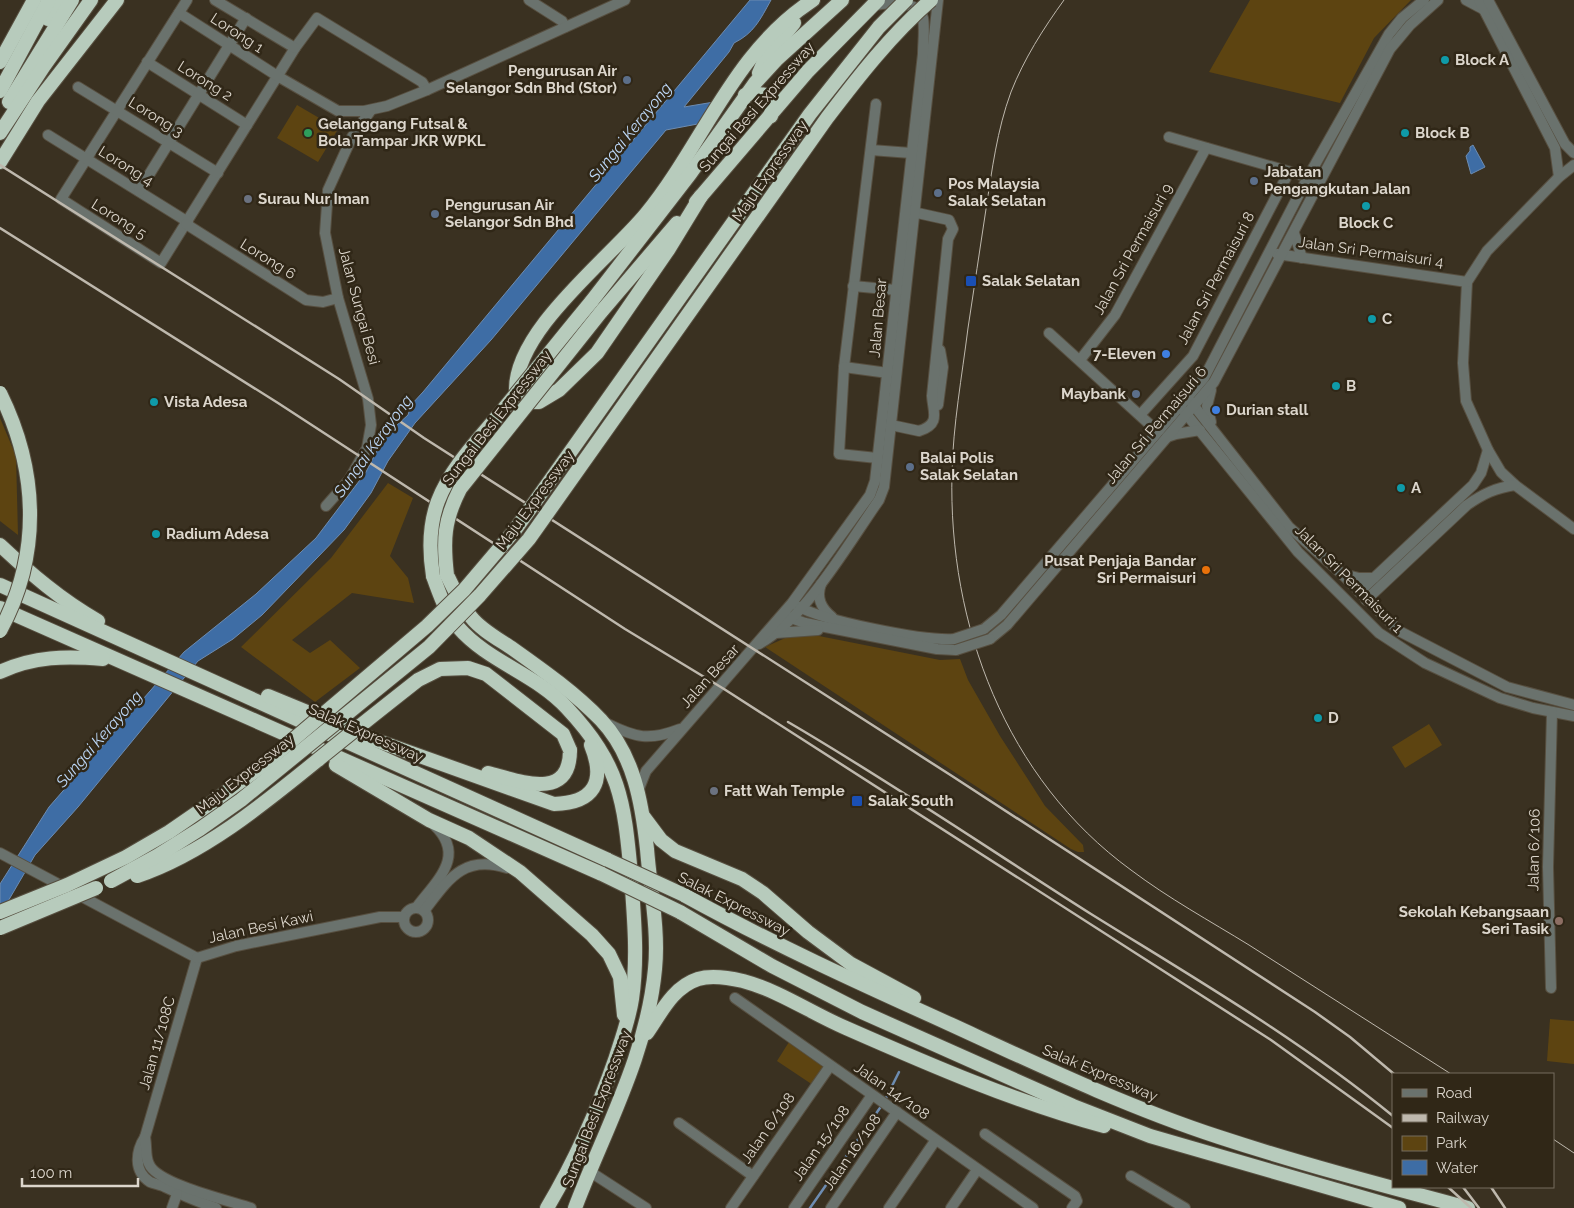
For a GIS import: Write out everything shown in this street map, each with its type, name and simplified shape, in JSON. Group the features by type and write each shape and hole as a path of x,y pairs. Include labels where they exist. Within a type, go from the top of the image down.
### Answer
{"highway":[{"path":"0,45 24,0"},
{"path":"0,91 6,66 34,0"},
{"path":"6,66 49,0"},
{"path":"6,66 61,0"},
{"path":"0,148 1,126 72,0"},
{"path":"1,126 92,0"},
{"path":"0,162 38,102 117,0"},
{"path":"700,196 668,250 597,353 559,390 539,402 524,402 516,391 517,374 522,360 546,321 646,214 674,177 719,102 746,62 790,14 813,0"},
{"path":"755,83 766,57 786,30 818,0"},
{"name":"Sungai Besi Expressway","path":"547,1208 601,1100 632,1001 636,940 624,808 616,777 600,748 565,706 545,690 486,652 458,626 442,598 433,576 429,555 431,526 438,501 449,479 473,446 590,302 690,174 755,83 788,48 842,0"},
{"name":"Maju Expressway","path":"0,912 67,885 126,857 169,832 262,766 394,655 464,590 515,530 810,114 879,27 906,0"},
{"name":"Maju Expressway","path":"0,928 111,881 157,856 200,829 241,800 429,647 480,595 529,539 827,118 870,62 914,15 931,0"},
{"name":"Sungai Besi Expressway","path":"575,1208 589,1171 619,1104 642,1040 655,968 655,936 638,791 632,769 619,744 602,721 577,696 552,676 472,619 447,575 444,546 445,528 452,505 460,488 601,312 808,71 874,3"},
{"path":"745,96 752,93 766,95 772,105 771,116"},
{"path":"0,393 12,418 25,459 30,512 24,570 16,597 0,631"},
{"path":"0,539 2,548 38,582 70,605 118,633"},
{"name":"Salak Expressway","path":"0,585 684,895 753,933 997,1046 1155,1114 1301,1164 1468,1208"},
{"path":"0,608 602,874 680,912 772,966 862,1012 1002,1076 1150,1136 1399,1208"},
{"path":"66,615 118,633 309,714 537,800 554,804 572,804 586,797 595,786 598,774 596,759 582,725"},
{"path":"0,672 35,659 56,657 114,660"},
{"path":"111,881 138,876 169,863 226,830 281,790 418,680 440,669 468,668 486,674 563,734 570,750 568,768 562,776 548,784 538,786 483,772 450,767"},
{"path":"309,714 347,743"},
{"path":"316,749 344,771 429,820 469,838 520,872 592,935 609,954 620,977 625,1028"},
{"path":"641,813 661,840 675,851 742,879 763,893 808,932 851,964 877,980 955,1019 997,1046"},
{"path":"642,1040 677,990 698,979 721,978 742,981 777,993 840,1026 1002,1094 1066,1116 1126,1132 1150,1136"}],"street":[{"path":"88,159 146,62 187,0"},
{"path":"215,0 295,48"},
{"path":"529,0 562,21 565,27"},
{"path":"278,78 338,111 371,110 427,90 625,0"},
{"name":"Jalan Besar","path":"758,644 776,633 787,617 792,603 870,495 875,481 910,153 923,93 938,0"},
{"name":"Jalan Sri Permaisuri 6","path":"955,645 984,629 1001,615 1204,378 1308,177 1389,34 1402,18 1424,0"},
{"name":"Jalan Sri Permaisuri 6","path":"787,617 934,639 955,645 990,640 1007,625 1214,382 1294,234 1390,49 1410,25 1438,0"},
{"path":"1466,0 1489,4"},
{"path":"1479,0 1489,4 1565,144 1574,152"},
{"name":"Jalan Besar","path":"638,791 646,771 758,644 764,633 802,608 879,500 884,487 913,212 923,93 924,18 921,11 913,4 896,1 874,3"},
{"path":"1489,4 1555,148 1559,177"},
{"name":"Lorong 1","path":"179,14 278,78"},
{"path":"139,191 246,18"},
{"path":"187,223 313,20 321,19 422,82 427,90"},
{"name":"Lorong 2","path":"146,62 247,125"},
{"name":"Lorong 3","path":"78,87 218,173"},
{"path":"876,104 844,367 839,454 877,458"},
{"name":"Jalan Sungai Besi","path":"326,506 349,480 368,448 372,425 368,398 338,298 325,233 328,190 352,138 371,110"},
{"name":"Lorong 4","path":"48,135 187,223"},
{"path":"1169,137 1320,181"},
{"name":"Jalan Sri Permaisuri 9","path":"1080,360 1116,315 1206,148"},
{"path":"871,150 910,153"},
{"name":"Lorong 5","path":"88,159 61,200 161,263 187,223"},
{"path":"1574,165 1559,177 1487,251 1467,282 1463,362 1466,401 1488,450 1501,472 1515,485 1574,529"},
{"name":"Jalan Sri Permaisuri 8","path":"1140,415 1193,356 1289,172"},
{"path":"891,424 919,431 931,424 936,412 932,396 948,239 953,229 949,220 913,212"},
{"name":"Lorong 6","path":"187,223 306,300 323,302 338,298"},
{"path":"1294,234 1302,258"},
{"name":"Jalan Sri Permaisuri 4","path":"1270,252 1467,282"},
{"path":"853,286 896,290"},
{"path":"1049,333 1157,431"},
{"path":"844,367 888,373"},
{"path":"1214,382 1207,406 1214,428"},
{"name":"Jalan Sri Permaisuri 1","path":"1187,397 1214,428 1289,527 1340,573 1361,598 1378,611 1398,631 1507,687 1574,705"},
{"name":"Jalan Sri Permaisuri 1","path":"1179,406 1298,552 1379,633 1425,663 1500,698 1574,716"},
{"path":"1166,438 1176,434 1200,430"},
{"path":"1362,615 1361,598 1374,578 1473,485 1481,473 1488,450"},
{"path":"1342,594 1361,598 1377,590 1467,505 1483,493 1500,487 1515,485"},
{"path":"1340,573 1359,578 1374,578"},
{"path":"776,633 835,624 820,604 820,589 823,578"},
{"path":"1377,590 1378,611"},
{"name":"Jalan Sri Permaisuri 6","path":"792,603 835,624"},
{"path":"1425,663 1433,650"},
{"name":"Jalan 6/106","path":"1551,988 1548,867 1552,712"},
{"name":"Jalan Besar","path":"602,721 621,731 644,738 666,735 683,728"},
{"path":"420,909 447,866 450,854 444,834 429,820"},
{"name":"Jalan Besi Kawi","path":"3,854 197,958 236,946 380,917 404,917"},
{"path":"420,909 428,918 427,925 419,932 411,932 405,928 404,917 408,910 420,909 456,872 469,866 483,864 496,864 520,872"},
{"name":"Jalan 11/108C","path":"197,958 145,1138 138,1148 139,1167 150,1182 216,1208"},
{"name":"Jalan 14/108","path":"735,998 935,1141 1033,1208"},
{"name":"Jalan 6/108","path":"731,1208 830,1066"},
{"name":"Jalan 15/108","path":"794,1208 876,1097"},
{"name":"Jalan 16/108","path":"831,1208 894,1110"},
{"path":"679,1123 753,1176"},
{"path":"986,1134 1075,1196 1074,1204"},
{"name":"Jalan 11/108C","path":"145,1138 149,1165 158,1175 184,1188 251,1208"},
{"path":"889,1208 935,1141"},
{"path":"951,1208 977,1170"},
{"path":"589,1171 646,1208"},
{"path":"1131,1176 1169,1204 1185,1208"},
{"path":"172,1208 177,1194"},
{"path":"1013,1208 1020,1199"}],"green space":[{"path":"1250,0 1411,0 1374,38 1340,103 1209,72"},
{"name":"Gelanggang Futsal & Bola Tampar JKR WPKL","path":"297,105 338,129 318,162 277,138"},
{"path":"0,418 16,456 18,535 0,521"},
{"path":"388,483 413,498 390,556 408,578 414,603 352,593 292,640 310,653 330,640 360,668 315,702 241,647 331,558"},
{"path":"792,635 814,635 940,660 960,659 968,680 1000,736 1045,806 1083,845 1084,852 1071,849 765,647"},
{"path":"1429,724 1442,745 1405,768 1392,747"},
{"path":"1550,1019 1574,1021 1574,1064 1547,1061"},
{"path":"789,1042 826,1067 813,1085 777,1061"}],"water":[{"path":"750,0 771,0 752,30 734,43 729,52 684,107 714,102 703,123 666,130 491,340 415,423 388,461 371,493 344,530 262,615 233,639 198,661 78,807 35,855 0,915 0,884 49,807 184,652 256,594 316,538 366,472 384,437 408,415 411,405"},
{"path":"1473,145 1485,167 1471,174 1466,156"}],"waterway":[{"path":"885,1100 899,1072"},
{"path":"810,1208 882,1105"}],"tram line":[{"path":"1064,0 1041,33 1028,56 1006,106 993,165 956,419 952,473 953,530 961,586 974,641 993,694 1018,744 1050,791 1087,833 1131,870 1189,909 1249,945 1449,1073"},
{"path":"1554,1140 1574,1153"}],"railway":[{"path":"0,165 339,379 424,438 952,776 1315,1012 1350,1037 1393,1073"},
{"path":"0,228 278,403 625,629 724,689 1271,1040 1392,1127"},
{"path":"788,722 865,768 1091,914 1245,1010 1321,1061 1392,1115"},
{"path":"1449,1188 1471,1208"},
{"path":"1464,1188 1479,1208"},
{"path":"1492,1188 1505,1208"}],"place":[{"name":"Block A","path":"1445,60"},
{"name":"Pengurusan Air Selangor Sdn Bhd (Stor)","path":"627,80"},
{"name":"Gelanggang Futsal & Bola Tampar JKR WPKL","path":"308,133"},
{"name":"Block B","path":"1405,133"},
{"name":"Jabatan Pengangkutan Jalan","path":"1254,181"},
{"name":"Pos Malaysia Salak Selatan","path":"938,193"},
{"name":"Surau Nur Iman","path":"248,199"},
{"name":"Block C","path":"1366,206"},
{"name":"Pengurusan Air Selangor Sdn Bhd","path":"435,214"},
{"name":"Salak Selatan","path":"971,281"},
{"name":"C","path":"1372,319"},
{"name":"7-Eleven","path":"1166,354"},
{"name":"B","path":"1336,386"},
{"name":"Maybank","path":"1136,394"},
{"name":"Vista Adesa","path":"154,402"},
{"name":"Durian stall","path":"1216,410"},
{"name":"Balai Polis Salak Selatan","path":"910,467"},
{"name":"A","path":"1401,488"},
{"name":"Radium Adesa","path":"156,534"},
{"name":"Pusat Penjaja Bandar Sri Permaisuri","path":"1206,570"},
{"name":"D","path":"1318,718"},
{"name":"Fatt Wah Temple","path":"714,791"},
{"name":"Salak South","path":"857,801"},
{"name":"Sekolah Kebangsaan Seri Tasik","path":"1559,921"}],"water label":[{"name":"Sungai Kerayong","path":"630,132"},
{"name":"Sungai Kerayong","path":"373,446"},
{"name":"Sungai Kerayong","path":"99,739"}]}
